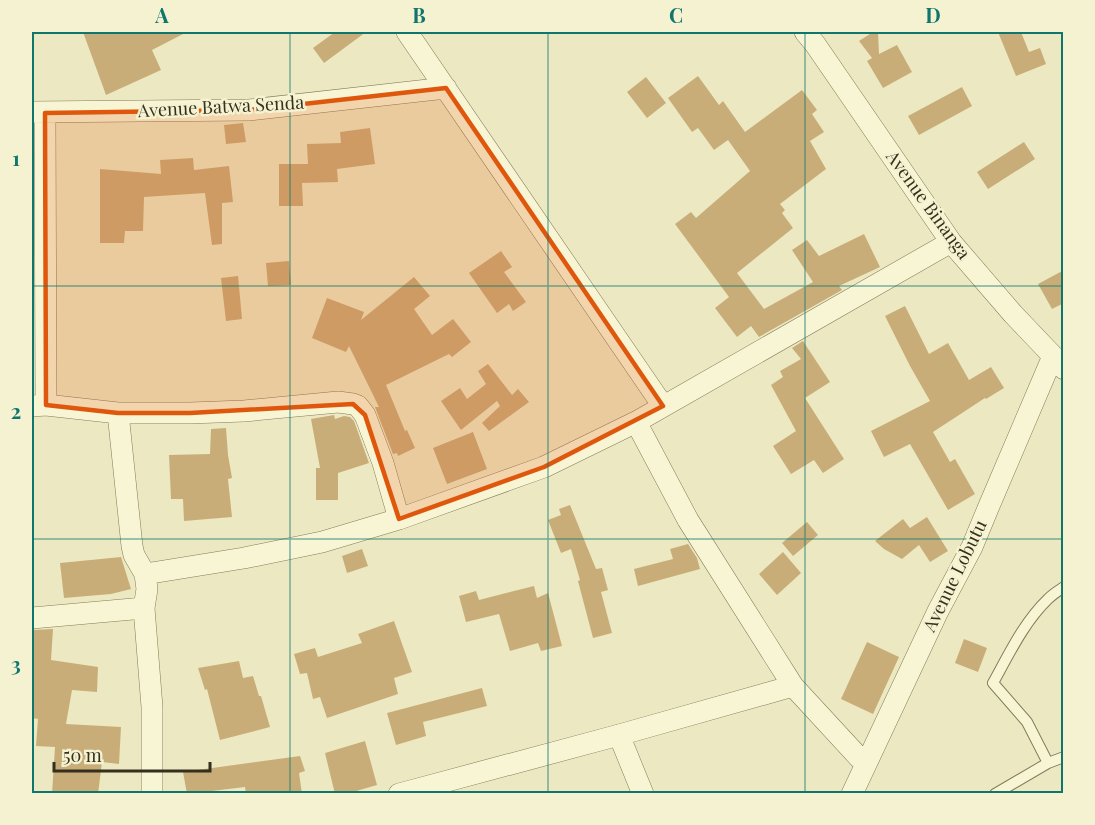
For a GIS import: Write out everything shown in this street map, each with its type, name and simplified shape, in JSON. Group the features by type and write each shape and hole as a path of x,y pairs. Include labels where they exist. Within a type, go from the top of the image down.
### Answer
{"street":[{"path":"407,32 663,406"},
{"name":"Avenue Binanga","path":"817,36 951,242 1018,320 1058,362"},
{"name":"Avenue Batwa Senda","path":"38,113 249,110 446,88"},
{"path":"38,113 39,406 118,413 222,412 338,402 353,404 358,406 365,415 383,463 399,519"},
{"path":"146,574 322,542 399,519 544,467 636,422 951,242"},
{"name":"Avenue Lobutu","path":"852,794 938,611 972,547 988,506 1058,362"},
{"path":"118,413 132,546 134,555 146,574 147,589 144,608 152,706 152,794"},
{"path":"636,422 688,520 793,686 865,764"},
{"path":"32,618 144,608"},
{"path":"399,794 479,783 619,735 793,686"},
{"path":"619,735 643,794"}],"lane":[{"path":"1048,763 1027,722 993,683 1029,620 1048,598 1064,587"},
{"path":"995,794 1064,756"}],"highlighted area":[{"path":"446,88 663,406 544,467 399,519 365,415 353,404 190,413 118,413 46,405 45,113 249,110"}],"building":[{"path":"83,32 187,32 152,50 161,70 106,95"},
{"path":"335,32 366,32 324,63 313,48"},
{"path":"873,32 878,32 879,54 897,45 912,72 883,88 867,61 872,58 859,41"},
{"path":"998,32 1021,32 1029,52 1040,48 1046,64 1016,76"},
{"path":"698,76 719,105 723,101 745,132 802,90 817,110 812,114 824,132 810,141 826,169 780,204 785,210 782,213 793,228 737,273 764,309 813,282 792,250 807,240 819,256 864,234 880,267 839,286 842,290 759,337 751,326 737,337 715,308 729,297 675,224 691,212 696,218 750,171 728,140 714,150 698,128 692,132 668,98"},
{"path":"646,77 666,103 647,118 627,92"},
{"path":"962,87 972,106 919,135 908,116"},
{"path":"243,123 246,142 226,144 224,125"},
{"path":"370,128 375,164 337,169 338,182 302,183 303,206 279,206 279,164 308,164 307,144 341,143 340,132"},
{"path":"1024,142 1035,159 988,189 977,172"},
{"path":"193,158 194,170 229,166 233,202 222,203 222,244 212,245 205,193 144,197 143,231 125,231 124,243 100,243 100,169 161,174 160,160"},
{"path":"501,251 512,267 504,272 526,302 513,311 509,304 497,313 469,273"},
{"path":"289,261 291,285 268,286 266,263"},
{"path":"1064,270 1064,303 1052,309 1038,284"},
{"path":"238,276 242,319 226,321 221,278"},
{"path":"414,277 430,296 414,309 432,335 453,319 471,342 452,357 449,354 386,385 405,431 407,430 415,448 398,456 397,453 393,454 375,407 379,407 349,346 346,352 312,338 327,298 364,312 361,320"},
{"path":"905,306 929,354 948,343 969,380 991,367 1004,388 933,432 950,462 955,459 975,494 948,510 910,444 884,457 871,431 930,401 885,316"},
{"path":"803,341 830,382 805,398 844,459 823,473 814,460 791,474 773,446 796,431 771,385 783,377 780,371 801,359 792,348"},
{"path":"488,364 512,395 518,389 529,402 489,431 482,423 500,406 497,401 461,430 441,401 460,388 467,399 486,384 478,371"},
{"path":"334,415 335,419 344,416 354,421 369,463 338,473 338,500 316,500 316,468 320,468 311,419"},
{"path":"226,428 232,478 228,479 232,517 184,521 183,499 171,499 169,455 210,454 211,429"},
{"path":"473,432 487,469 447,484 433,448"},
{"path":"570,505 596,569 602,568 608,590 601,592 612,633 593,638 571,549 561,553 548,520 561,515 559,509"},
{"path":"927,517 948,551 930,562 919,545 902,559 875,541 903,519 910,528"},
{"path":"807,522 818,535 793,556 782,543"},
{"path":"688,544 697,558 700,569 638,586 634,569 673,559 670,549"},
{"path":"362,549 368,566 347,573 342,556"},
{"path":"783,552 801,573 777,595 759,574"},
{"path":"121,557 131,589 111,594 64,598 60,563"},
{"path":"534,586 537,598 548,593 562,646 541,651 538,643 510,651 499,614 466,622 459,596 476,591 479,600"},
{"path":"394,621 412,672 394,678 398,694 327,718 320,697 313,699 307,673 300,674 294,654 315,648 318,657 362,643 358,634"},
{"path":"53,629 51,660 98,667 97,692 72,690 66,724 121,727 119,764 102,762 98,794 52,794 55,747 36,746 38,719 32,718 32,630"},
{"path":"964,639 987,648 978,672 955,663"},
{"path":"867,642 899,657 873,714 841,699"},
{"path":"239,661 243,678 253,676 270,727 220,740 207,689 205,690 198,668"},
{"path":"482,688 487,706 423,722 426,736 396,745 387,713"},
{"path":"365,741 377,785 346,794 335,794 325,753"},
{"path":"300,756 305,771 299,773 302,794 246,794 245,787 187,794 183,772"}]}
